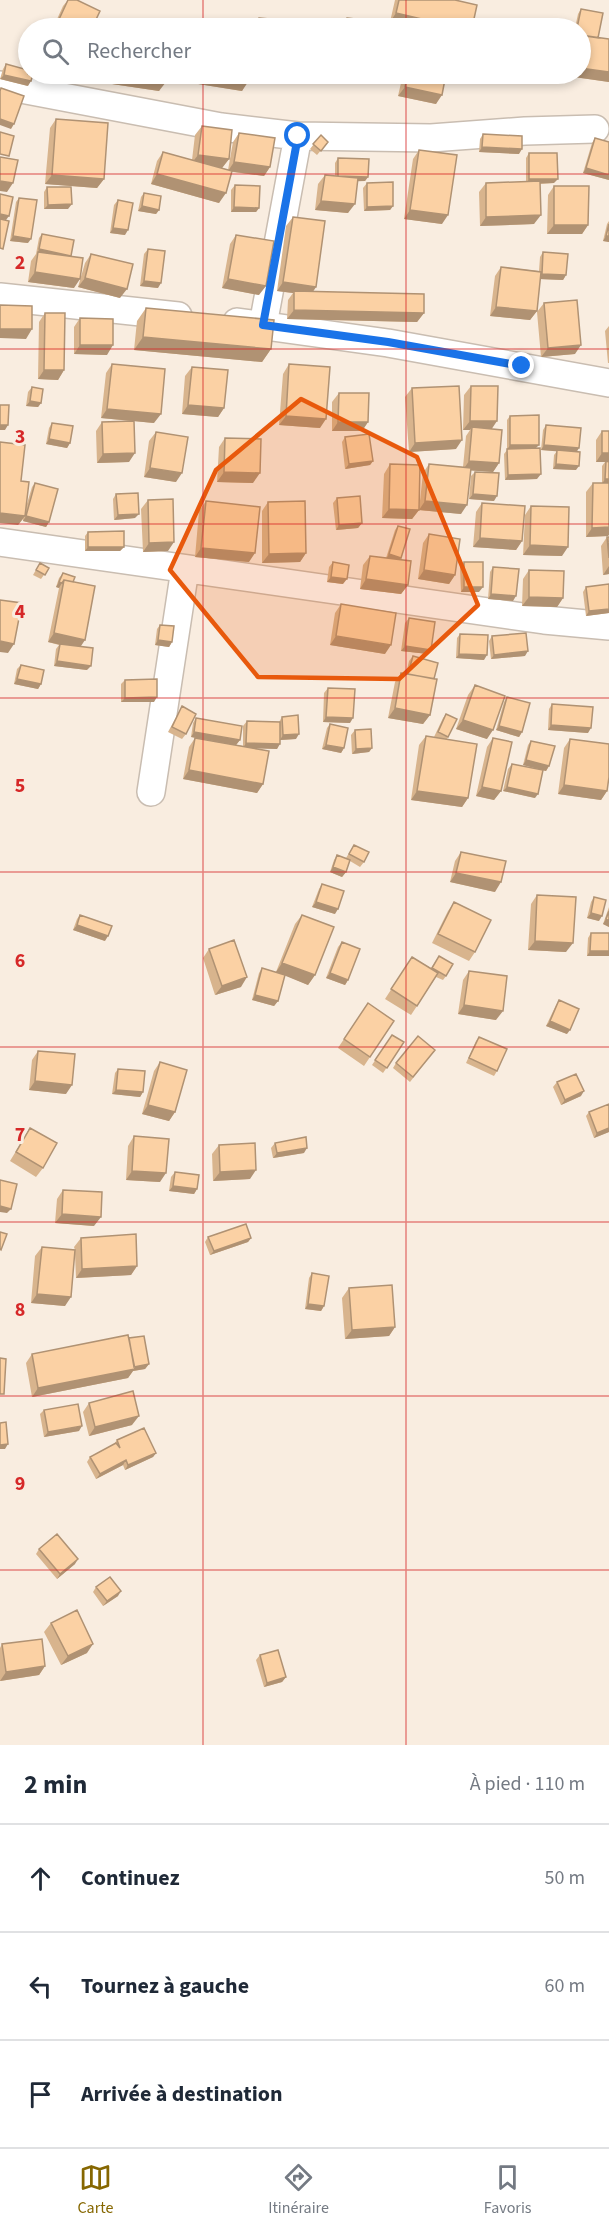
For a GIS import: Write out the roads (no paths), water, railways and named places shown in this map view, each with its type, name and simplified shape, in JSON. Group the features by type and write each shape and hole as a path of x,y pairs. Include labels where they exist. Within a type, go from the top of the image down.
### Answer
{"street":[{"path":"0,85 209,125 298,136 430,138 525,131 595,129"},
{"path":"263,325 298,136"},
{"path":"0,297 212,319 388,342 609,383"},
{"path":"0,542 544,620 609,626"},
{"path":"152,792 185,569"}]}
